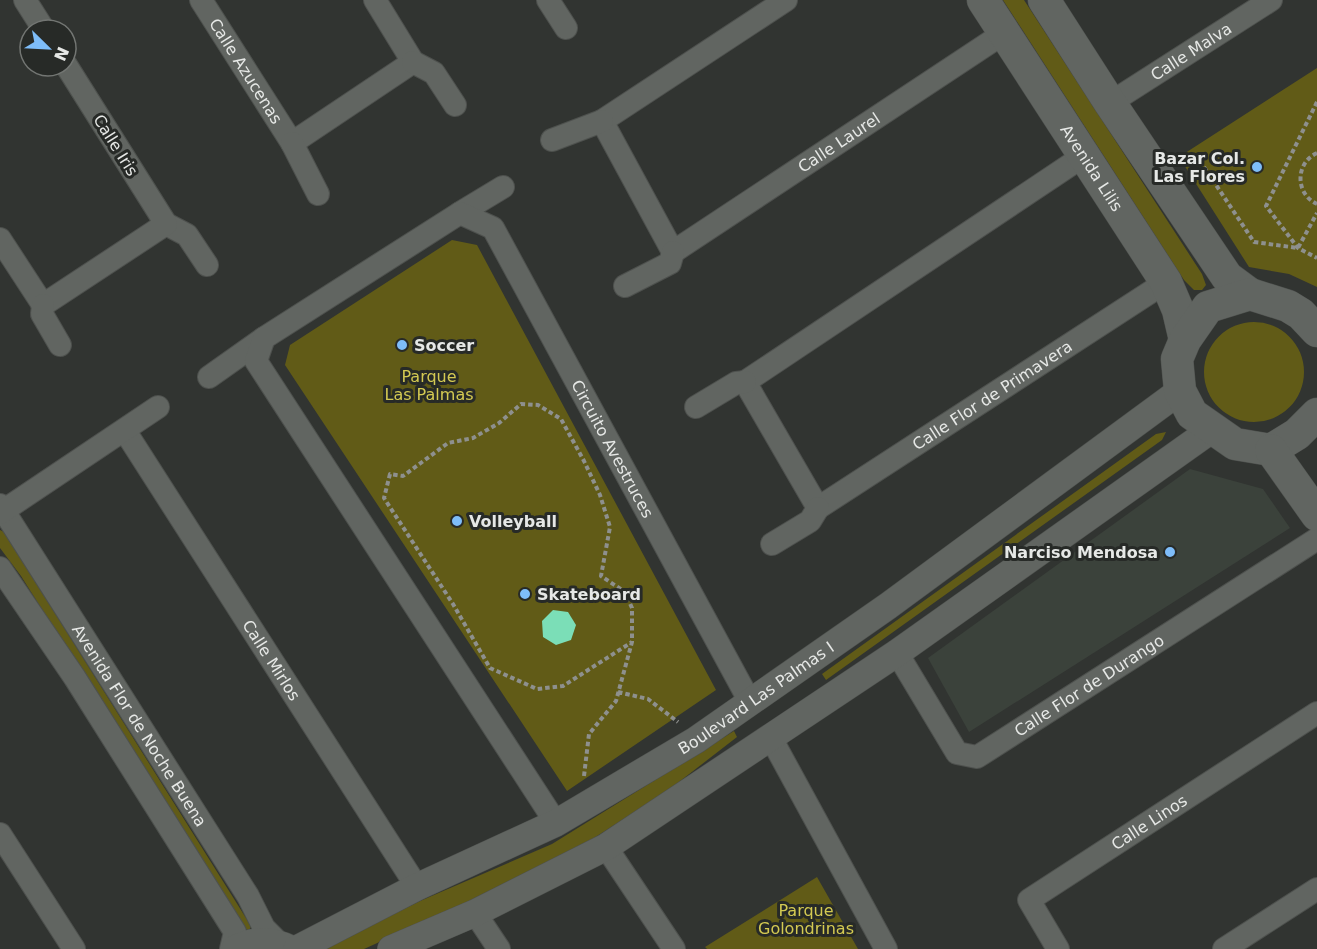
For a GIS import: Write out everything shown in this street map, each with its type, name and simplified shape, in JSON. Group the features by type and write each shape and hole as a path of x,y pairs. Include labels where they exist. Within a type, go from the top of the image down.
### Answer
{"main road":[{"name":"Avenida Lilis","path":"983,0 1166,282 1178,310 1185,340"},
{"path":"1044,0 1227,277 1251,294 1302,307 1301,314 1317,331"},
{"path":"1251,294 1208,307 1185,340 1178,359 1180,391 1192,414 1211,430 1235,444 1271,450 1297,434 1317,414"},
{"path":"1271,450 1317,515"}],"street":[{"path":"25,0 36,18"},
{"name":"Calle Azucenas","path":"201,0 292,143 318,194"},
{"path":"375,0 413,62 434,73 455,105"},
{"path":"548,0 566,28"},
{"path":"552,141 602,121 786,0"},
{"name":"Calle Malva","path":"1110,103 1271,0"},
{"name":"Calle Laurel","path":"625,286 670,263 674,252 1005,33"},
{"name":"Calle Azucenas","path":"292,143 413,62"},
{"name":"Calle Iris","path":"74,78 166,224 187,235 207,265"},
{"path":"602,121 674,252"},
{"path":"696,407 736,383 745,381 1085,155"},
{"path":"209,377 264,338 503,186"},
{"name":"Circuito Avestruces","path":"460,213 493,228 750,702"},
{"path":"43,305 166,224"},
{"path":"0,239 43,305 42,314 60,345"},
{"name":"Calle Flor de Primavera","path":"772,544 810,521 818,508 1166,282"},
{"path":"264,338 256,361 556,823"},
{"path":"745,381 818,508"},
{"name":"Boulevard Las Palmas I","path":"289,947 556,823 696,740 888,606 1180,391"},
{"path":"1,509 125,431 158,407"},
{"path":"391,949 476,914 606,847 897,652 1211,430"},
{"name":"Calle Mirlos","path":"125,431 417,887"},
{"name":"Avenida Flor de Noche Buena","path":"1,509 223,857 264,928 289,947"},
{"name":"Calle Flor de Durango","path":"897,652 957,753 977,757 1317,539"},
{"name":"Avenida Flor de Noche Buena","path":"0,568 75,678 235,932 233,949"},
{"path":"778,682 800,718"},
{"name":"Calle Linos","path":"1058,949 1029,900 1317,713"},
{"path":"771,738 886,949"},
{"path":"0,834 74,949"},
{"path":"606,847 674,949"},
{"path":"1224,949 1317,889"},
{"path":"476,914 499,949"},
{"path":"233,949 262,941 289,947"}],"path":[{"path":"1298,248 1266,206 1317,102"},
{"path":"1317,153 1306,162 1300,179 1306,195 1317,204"},
{"path":"1204,167 1254,242 1298,248 1317,258"},
{"path":"1298,248 1317,213"},
{"path":"580,810 589,734 616,701 632,642 632,608 625,592 601,576 610,527 600,495 561,419 538,405 521,404 499,423 473,438 448,443 403,476 390,474 384,498 453,604 490,668 537,689 563,686 632,642"},
{"path":"618,692 648,699 671,714 696,740"}],"shaded area":[{"path":"1190,469 1263,489 1290,528 969,732 928,658"}],"green space":[{"path":"1003,0 1024,0 1202,274 1206,285 1202,290 1194,290 1184,280"},
{"path":"1317,68 1317,287 1289,274 1249,267 1179,157"},
{"name":"Parque Las Palmas","path":"452,240 477,245 716,690 567,791 285,365 290,345"},
{"path":"1254,322 1273,325 1290,336 1301,353 1304,372 1301,391 1290,408 1273,419 1254,422 1235,419 1218,408 1207,391 1204,372 1207,353 1218,336 1235,325"},
{"path":"1166,432 1162,440 826,680 822,674 1156,434"},
{"path":"0,530 4,532 251,926 249,931 241,926 21,576 0,548"},
{"path":"734,731 737,737 666,792 558,861 364,949 323,949 420,901 552,844"},
{"name":"Parque Golondrinas","path":"817,877 858,949 707,949 705,947"}],"building":[{"path":"553,610 568,612 576,625 571,640 556,645 543,637 542,621"}],"place":[{"name":"Bazar Col. Las Flores","path":"1257,167"},
{"name":"Soccer","path":"402,345"},
{"name":"Volleyball","path":"457,521"},
{"name":"Narciso Mendosa","path":"1170,552"},
{"name":"Skateboard","path":"525,594"}]}
